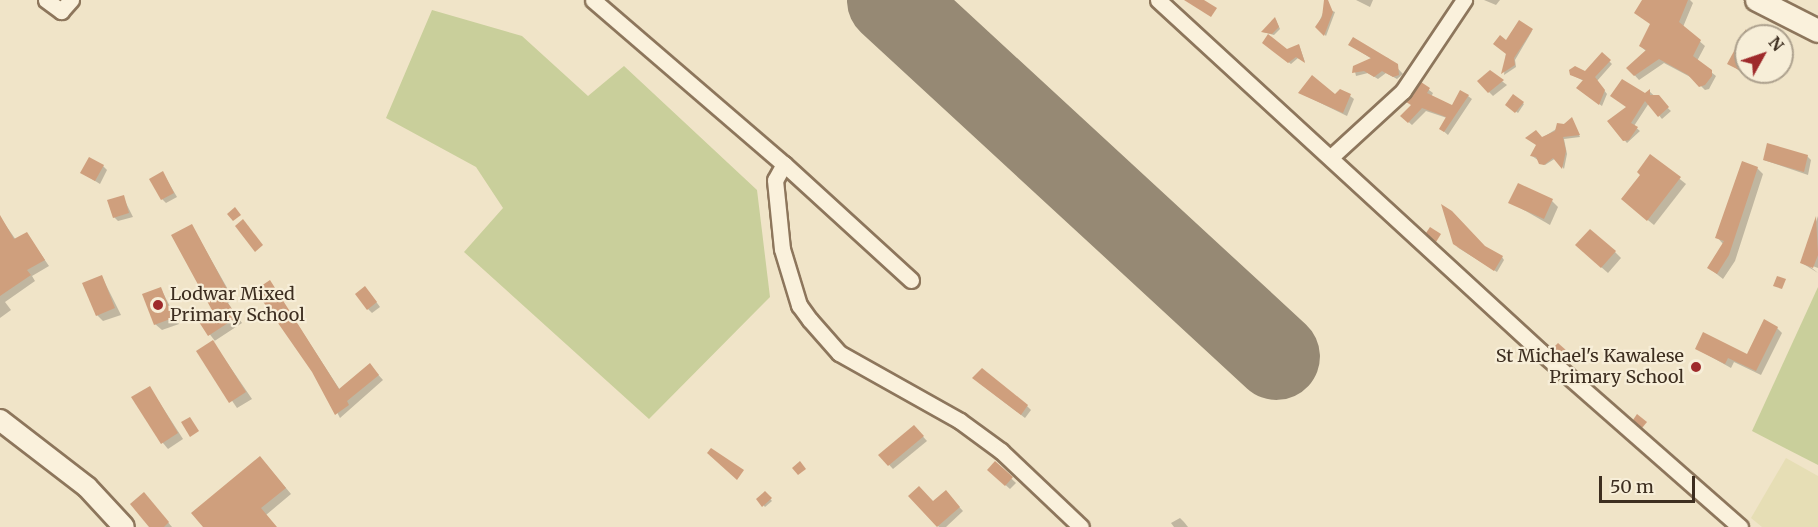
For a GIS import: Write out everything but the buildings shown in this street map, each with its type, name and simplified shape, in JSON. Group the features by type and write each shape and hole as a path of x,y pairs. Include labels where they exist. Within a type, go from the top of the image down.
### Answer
{"main road":[{"path":"1757,0 1818,31"}],"street":[{"path":"46,0 61,11 71,0"},
{"path":"593,0 784,164 911,280"},
{"path":"1158,0 1541,352 1740,527"},
{"path":"1331,157 1403,91 1464,0"},
{"path":"784,164 775,180 782,249 799,305 810,320 839,353 960,421 1001,451 1081,527"},
{"path":"0,420 87,487 124,527"}],"shaded area":[{"path":"1786,458 1818,476 1818,527 1762,527 1751,518"}],"green space":[{"path":"432,10 522,36 588,96 624,66 757,190 770,297 649,419 464,252 503,208 476,167 386,118"},
{"path":"1818,287 1818,465 1752,431"}],"runway":[{"path":"890,0 1276,356"}],"place":[{"name":"Lodwar Mixed Primary School","path":"158,305"},
{"name":"St Michael's Kawalese Primary School","path":"1696,367"}]}
